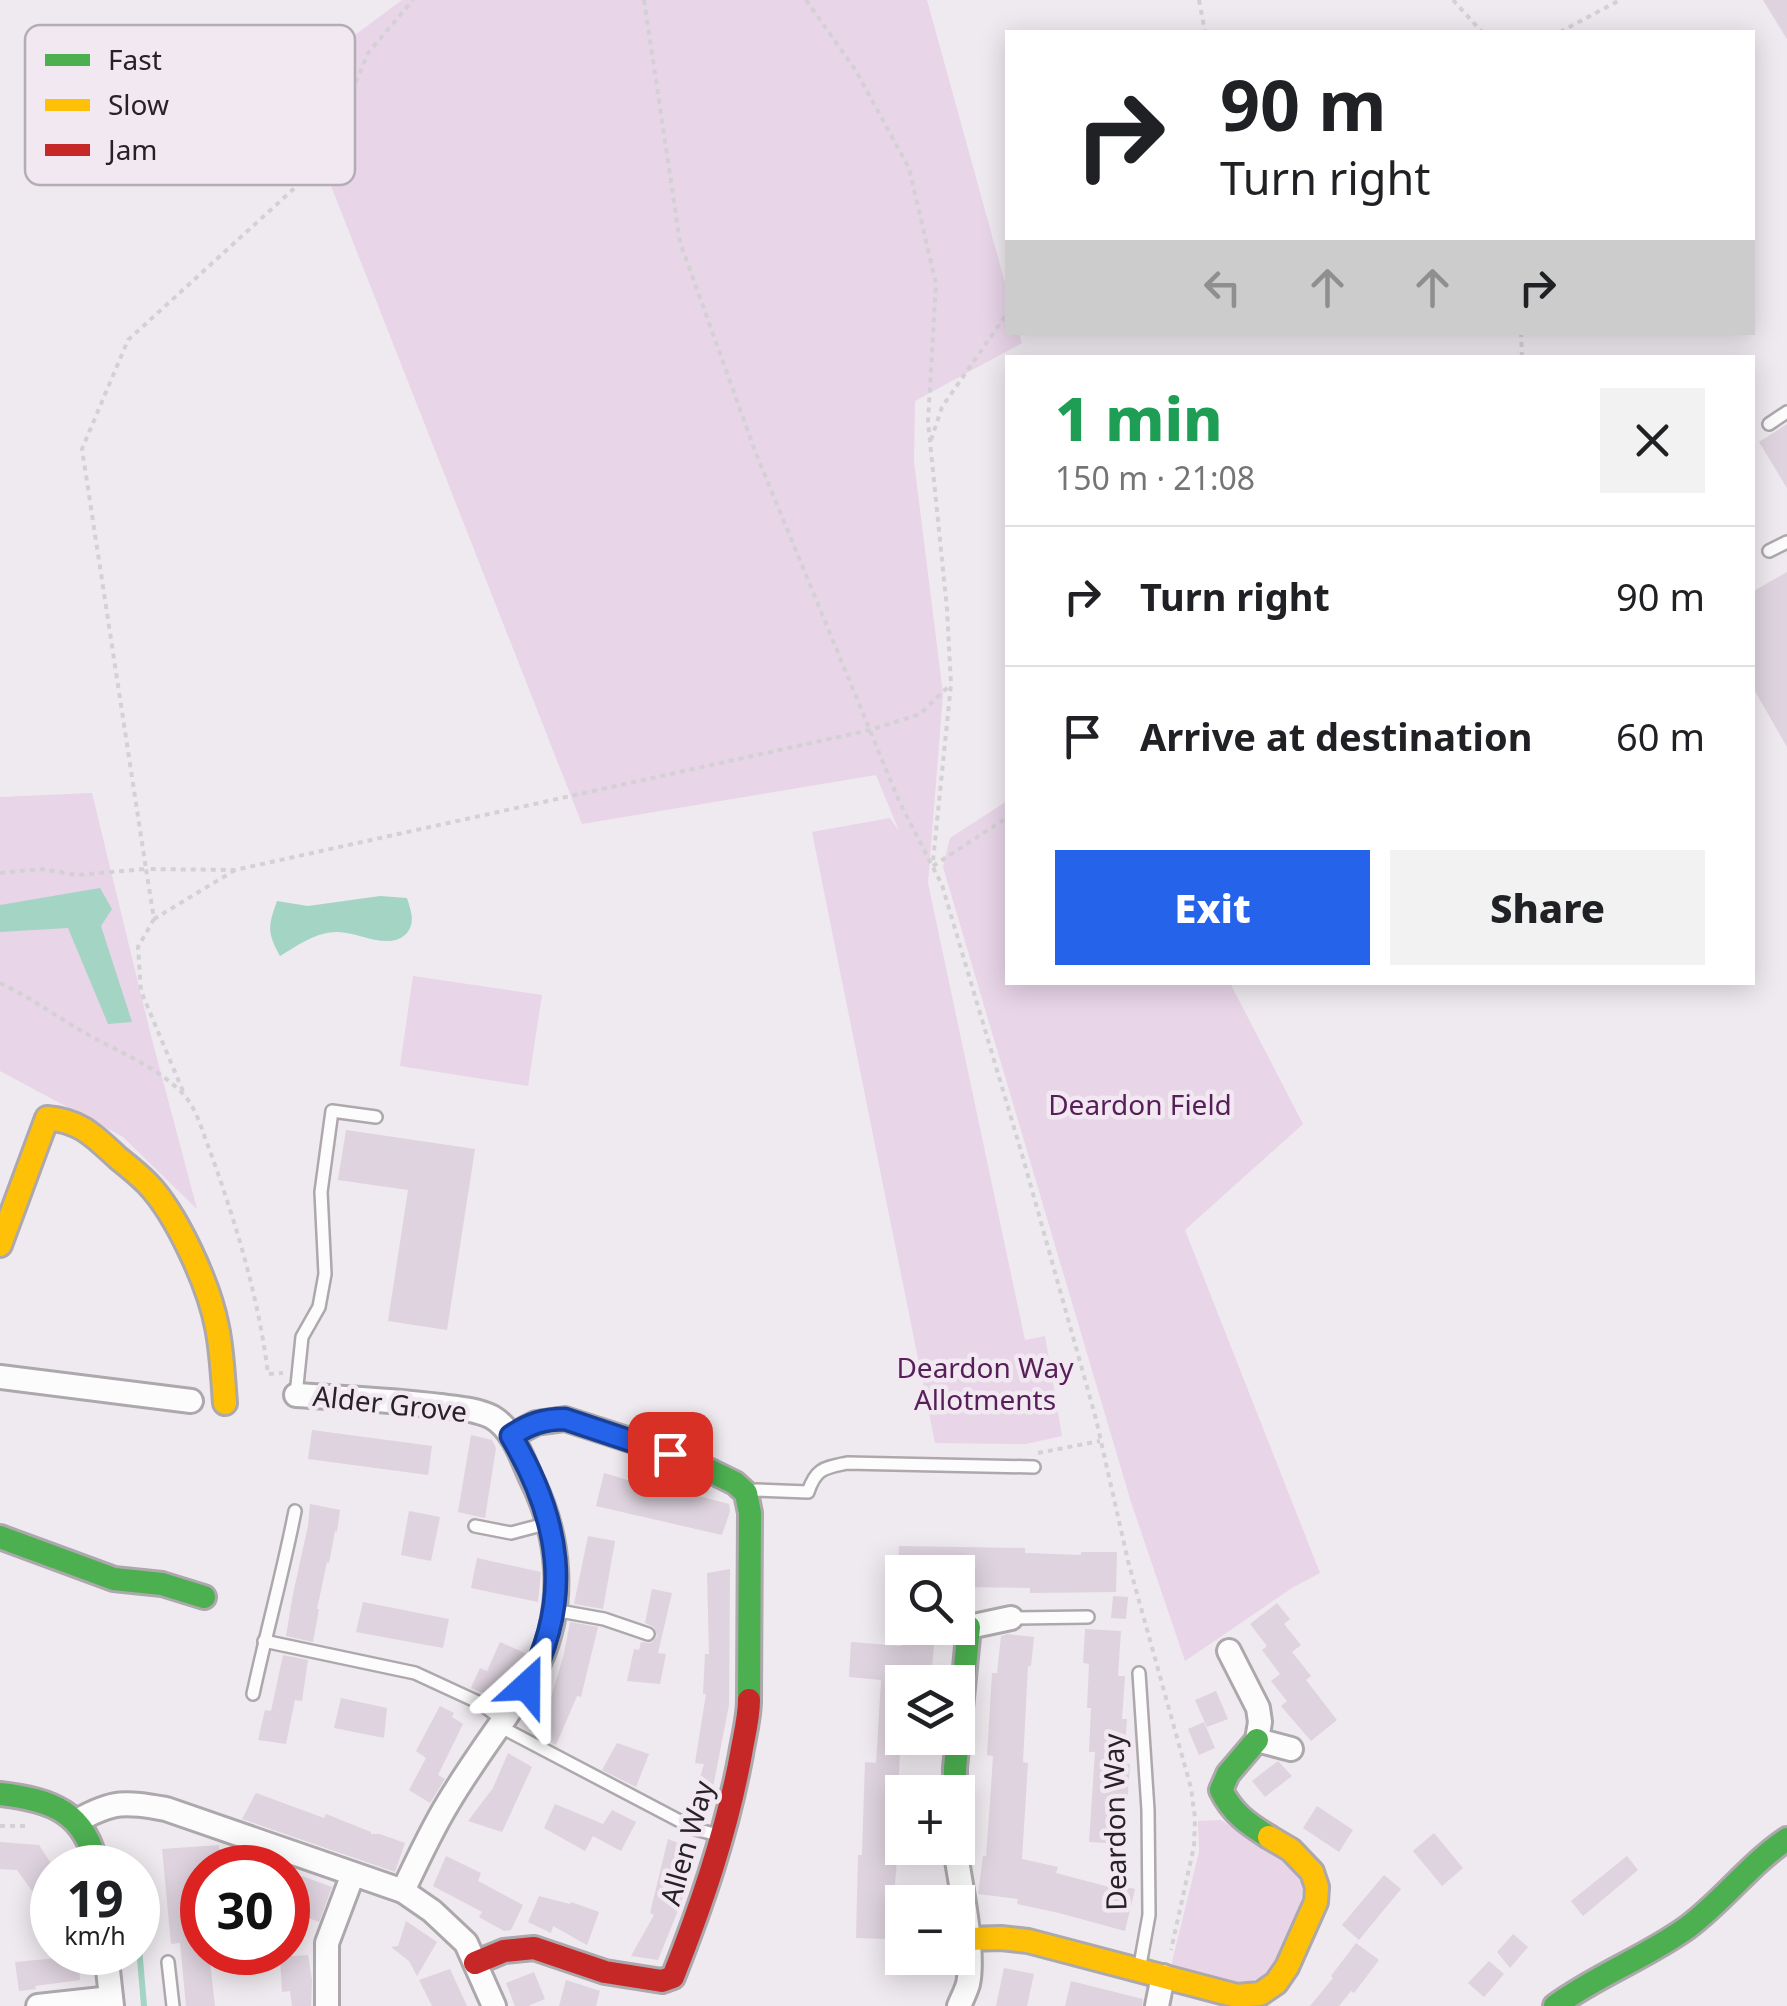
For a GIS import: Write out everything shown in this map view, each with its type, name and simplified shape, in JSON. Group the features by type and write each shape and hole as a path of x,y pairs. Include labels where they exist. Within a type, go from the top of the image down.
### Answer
{"street":[{"path":"0,1246 47,1118 67,1120 88,1130 150,1185 193,1256 216,1316 225,1403"},
{"path":"0,1377 191,1401"},
{"name":"Alder Grove","path":"297,1384 469,1410 491,1416 511,1436"},
{"path":"402,1891 448,1803 527,1686 550,1632 558,1571 555,1546 537,1489 511,1436 528,1424 565,1419 710,1468 737,1485 749,1506"},
{"name":"Allen Way","path":"475,1963 504,1952 534,1948 605,1972 662,1981 673,1977 700,1910 723,1836 748,1707 749,1506"},
{"path":"0,1537 114,1578 162,1584 204,1597"},
{"path":"975,1624 1011,1618"},
{"path":"955,1775 962,1645"},
{"path":"975,1939 1028,1940 1237,1996 1261,1994 1276,1983 1316,1905 1317,1890 1314,1875 1305,1863 1240,1818 1224,1802 1221,1790 1230,1768 1251,1751 1260,1722 1258,1708 1229,1651"},
{"path":"1257,1740 1291,1750"},
{"path":"0,1794 54,1804 77,1821 93,1845"},
{"path":"77,1821 103,1806 128,1802 166,1808 245,1845"},
{"path":"1555,2006 1687,1928 1787,1840"},
{"path":"310,1865 353,1874 402,1891 432,1911 466,1943 494,2006"},
{"path":"327,2006 327,1943 353,1874"},
{"path":"38,2006 112,2002 109,1975"},
{"path":"958,2006 968,1985 968,1975"},
{"path":"1157,2006 1163,1976"}],"lane":[{"path":"1769,424 1787,412"},
{"path":"1769,551 1787,542"},
{"path":"297,1384 302,1337 319,1307 325,1274 321,1192 332,1111 376,1116"},
{"path":"749,1506 756,1490 808,1492 814,1475 826,1467 847,1462 1034,1467"},
{"path":"254,1694 294,1511"},
{"path":"475,1526 511,1533 549,1523"},
{"path":"554,1610 604,1619 648,1634"},
{"path":"1011,1618 1088,1617"},
{"path":"264,1642 414,1672 480,1703 501,1723 695,1829 723,1836"},
{"name":"Deardon Way","path":"1139,1673 1148,1810 1148,1915 1139,1969"},
{"path":"168,1962 173,2006"}],"path":[{"path":"355,83 368,52 414,0"},
{"path":"644,0 680,242 755,450 899,801 942,886 1092,1402 1100,1441 1038,1453"},
{"path":"806,0 856,71 909,168 936,284 928,422 951,684 933,866"},
{"path":"1199,0 1204,30"},
{"path":"1453,0 1480,30"},
{"path":"1564,30 1620,0"},
{"path":"154,919 82,448 128,340 298,185"},
{"path":"930,443 942,407 1005,316"},
{"path":"0,874 42,868 77,875 236,870 870,730 920,714 951,684"},
{"path":"933,866 1005,818"},
{"path":"236,870 154,919 138,947 141,991 220,1177 262,1325 268,1374 297,1384"},
{"path":"0,984 130,1057 185,1096"}],"green space":[{"name":"Deardon Way Allotments","path":"402,0 927,0 1005,283 1005,335 1020,335 1022,343 915,401 914,462 943,694 928,883 1025,1340 1045,1336 1062,1436 1026,1444 935,1443 812,832 890,818 899,831 876,775 582,824 331,185 355,185 355,35"},
{"path":"92,793 197,1209 123,1137 0,1071 0,797"},
{"name":"Deardon Field","path":"1005,802 1005,985 1231,985 1303,1124 1185,1230 1320,1573 1185,1661 1131,1502 943,867 950,838"},
{"path":"413,976 542,995 528,1086 400,1066"},
{"path":"1221,1820 1286,1862 1303,1884 1301,1904 1273,1968 1262,1977 1241,1984 1171,1966 1199,1852 1198,1821"}],"shaded area":[{"path":"100,888 112,909 101,926 132,1022 108,1024 68,928 0,932 0,905"},
{"path":"380,896 407,898 411,926 399,939 382,941 346,933 322,934 280,956 270,929 277,901 308,906"}],"building":[{"path":"1763,0 1787,0 1787,39"},
{"path":"1787,424 1787,488 1759,442"},
{"path":"1787,572 1787,747 1755,691 1755,590"},
{"path":"346,1130 475,1149 447,1330 388,1321 408,1190 338,1180"},
{"path":"312,1430 432,1446 428,1475 308,1459"},
{"path":"471,1435 492,1440 496,1448 485,1518 458,1512"},
{"path":"604,1473 671,1493 672,1489 729,1504 722,1535 596,1506"},
{"path":"310,1504 340,1510 313,1642 286,1636"},
{"path":"409,1511 440,1517 431,1561 401,1555"},
{"path":"588,1536 615,1541 603,1609 574,1604"},
{"path":"899,1546 1025,1548 1025,1553 1081,1555 1117,1552 1116,1592 1030,1593 1030,1588 975,1587 975,1555 899,1555"},
{"path":"477,1558 541,1572 538,1602 471,1588"},
{"path":"730,1569 729,1705 708,1813 691,1809 704,1764 695,1763 706,1694 705,1654 709,1654 707,1573"},
{"path":"652,1589 672,1593 658,1653 666,1654 660,1684 627,1681 634,1649 639,1650 641,1642 651,1643 657,1636 654,1627 645,1623"},
{"path":"1113,1596 1128,1597 1126,1619 1111,1618"},
{"path":"363,1602 449,1619 443,1648 356,1632"},
{"path":"1277,1603 1290,1619 1284,1624 1301,1645 1292,1652 1311,1676 1306,1680 1337,1720 1311,1741 1281,1706 1287,1701 1271,1681 1280,1674 1262,1650 1267,1646 1250,1624"},
{"path":"570,1622 598,1627 581,1697 577,1696 556,1745 529,1731 542,1701 549,1704"},
{"path":"1085,1629 1121,1631 1118,1676 1125,1676 1124,1764 1130,1764 1124,1844 1089,1842 1095,1752 1089,1752 1091,1708 1087,1708 1089,1664 1083,1663"},
{"path":"1001,1636 1034,1637 1028,1666 1023,1762 1028,1763 1022,1859 1058,1867 1056,1873 1113,1888 1114,1884 1135,1889 1125,1931 1017,1904 1018,1899 978,1894 986,1856 993,1756 987,1755 992,1673 997,1673"},
{"path":"500,1642 527,1654 499,1700 471,1688 480,1668 487,1671"},
{"path":"851,1642 934,1645 932,1665 885,1665 885,1755 900,1755 899,1775 885,1775 885,1865 897,1865 895,1885 885,1885 885,1939 856,1938 865,1762 876,1763 881,1680 849,1677"},
{"path":"283,1655 308,1660 302,1701 295,1700 286,1744 258,1740 265,1710 271,1711"},
{"path":"1216,1691 1228,1719 1207,1727 1195,1700"},
{"path":"341,1698 387,1708 384,1738 334,1728"},
{"path":"440,1706 454,1713 452,1717 463,1724 438,1775 445,1779 430,1803 409,1790 426,1758 416,1751"},
{"path":"1204,1722 1215,1748 1199,1755 1188,1729"},
{"path":"617,1743 649,1754 636,1787 602,1770"},
{"path":"508,1753 532,1767 502,1832 468,1821 493,1788"},
{"path":"1278,1761 1292,1776 1265,1797 1252,1781"},
{"path":"256,1793 405,1843 395,1872 242,1819"},
{"path":"555,1804 603,1824 612,1810 636,1822 621,1851 593,1836 585,1851 544,1828"},
{"path":"1317,1806 1353,1830 1339,1852 1303,1828"},
{"path":"1434,1833 1463,1868 1442,1886 1413,1851"},
{"path":"668,1839 696,1850 681,1903 658,1960 631,1956 654,1915 650,1913"},
{"path":"0,1842 39,1845 30,1845 30,1888 17,1870 0,1869"},
{"path":"180,1848 180,1943 171,1944 162,1849"},
{"path":"446,1856 481,1873 478,1881 523,1905 511,1930 504,1931 479,1917 482,1912 433,1886"},
{"path":"1627,1856 1638,1870 1583,1916 1571,1901"},
{"path":"1384,1875 1401,1889 1359,1940 1342,1925"},
{"path":"310,1879 332,1887 319,1922 310,1919"},
{"path":"539,1896 599,1912 587,1945 553,1926 551,1933 528,1922"},
{"path":"406,1921 437,1942 417,1976 409,1961 391,1947 398,1946"},
{"path":"1513,1934 1528,1947 1510,1968 1497,1952"},
{"path":"1356,1943 1379,1960 1339,2006 1310,2006 1333,1978"},
{"path":"30,1961 30,1975 80,1975 80,1980 19,1991 15,1962"},
{"path":"1489,1961 1504,1974 1484,1997 1468,1983"},
{"path":"310,1968 311,2006 292,2006 290,1991 282,1992 281,1975 310,1975"},
{"path":"1004,1968 1034,1974 1027,2006 996,2006"},
{"path":"450,1969 467,2006 432,2006 419,1980"},
{"path":"534,1972 545,1999 515,2006 506,1983"},
{"path":"183,1975 211,1975 215,2006 186,2006"},
{"path":"566,1980 600,1991 596,2006 559,2006"},
{"path":"1071,1981 1143,1999 1142,2006 1065,2006"}],"waterway":[{"path":"141,1975 144,2006"}],"traffic: fast":[{"path":"511,1436 536,1423 565,1419 690,1461 735,1483 746,1493 750,1513 749,1700"},
{"path":"0,1537 114,1579 162,1584 204,1597"},
{"path":"955,1775 967,1645"},
{"path":"1257,1740 1228,1774 1221,1790 1241,1817 1269,1837"},
{"path":"0,1794 36,1800 64,1812 90,1845"},
{"path":"1555,2006 1688,1927 1787,1839"}],"traffic: slow":[{"path":"0,1245 47,1118 69,1122 86,1131 147,1183 180,1231 213,1310 225,1403"},
{"path":"975,1939 1028,1941 1237,1996 1260,1994 1276,1983 1287,1967 1316,1902 1317,1887 1312,1872 1291,1850 1269,1837"}],"traffic: jam":[{"path":"475,1963 504,1951 534,1948 605,1972 662,1981 673,1977 721,1839 749,1700"}],"route":[{"path":"527,1686 550,1632 558,1571 549,1523 511,1436 528,1424 565,1419 670,1454"}]}
